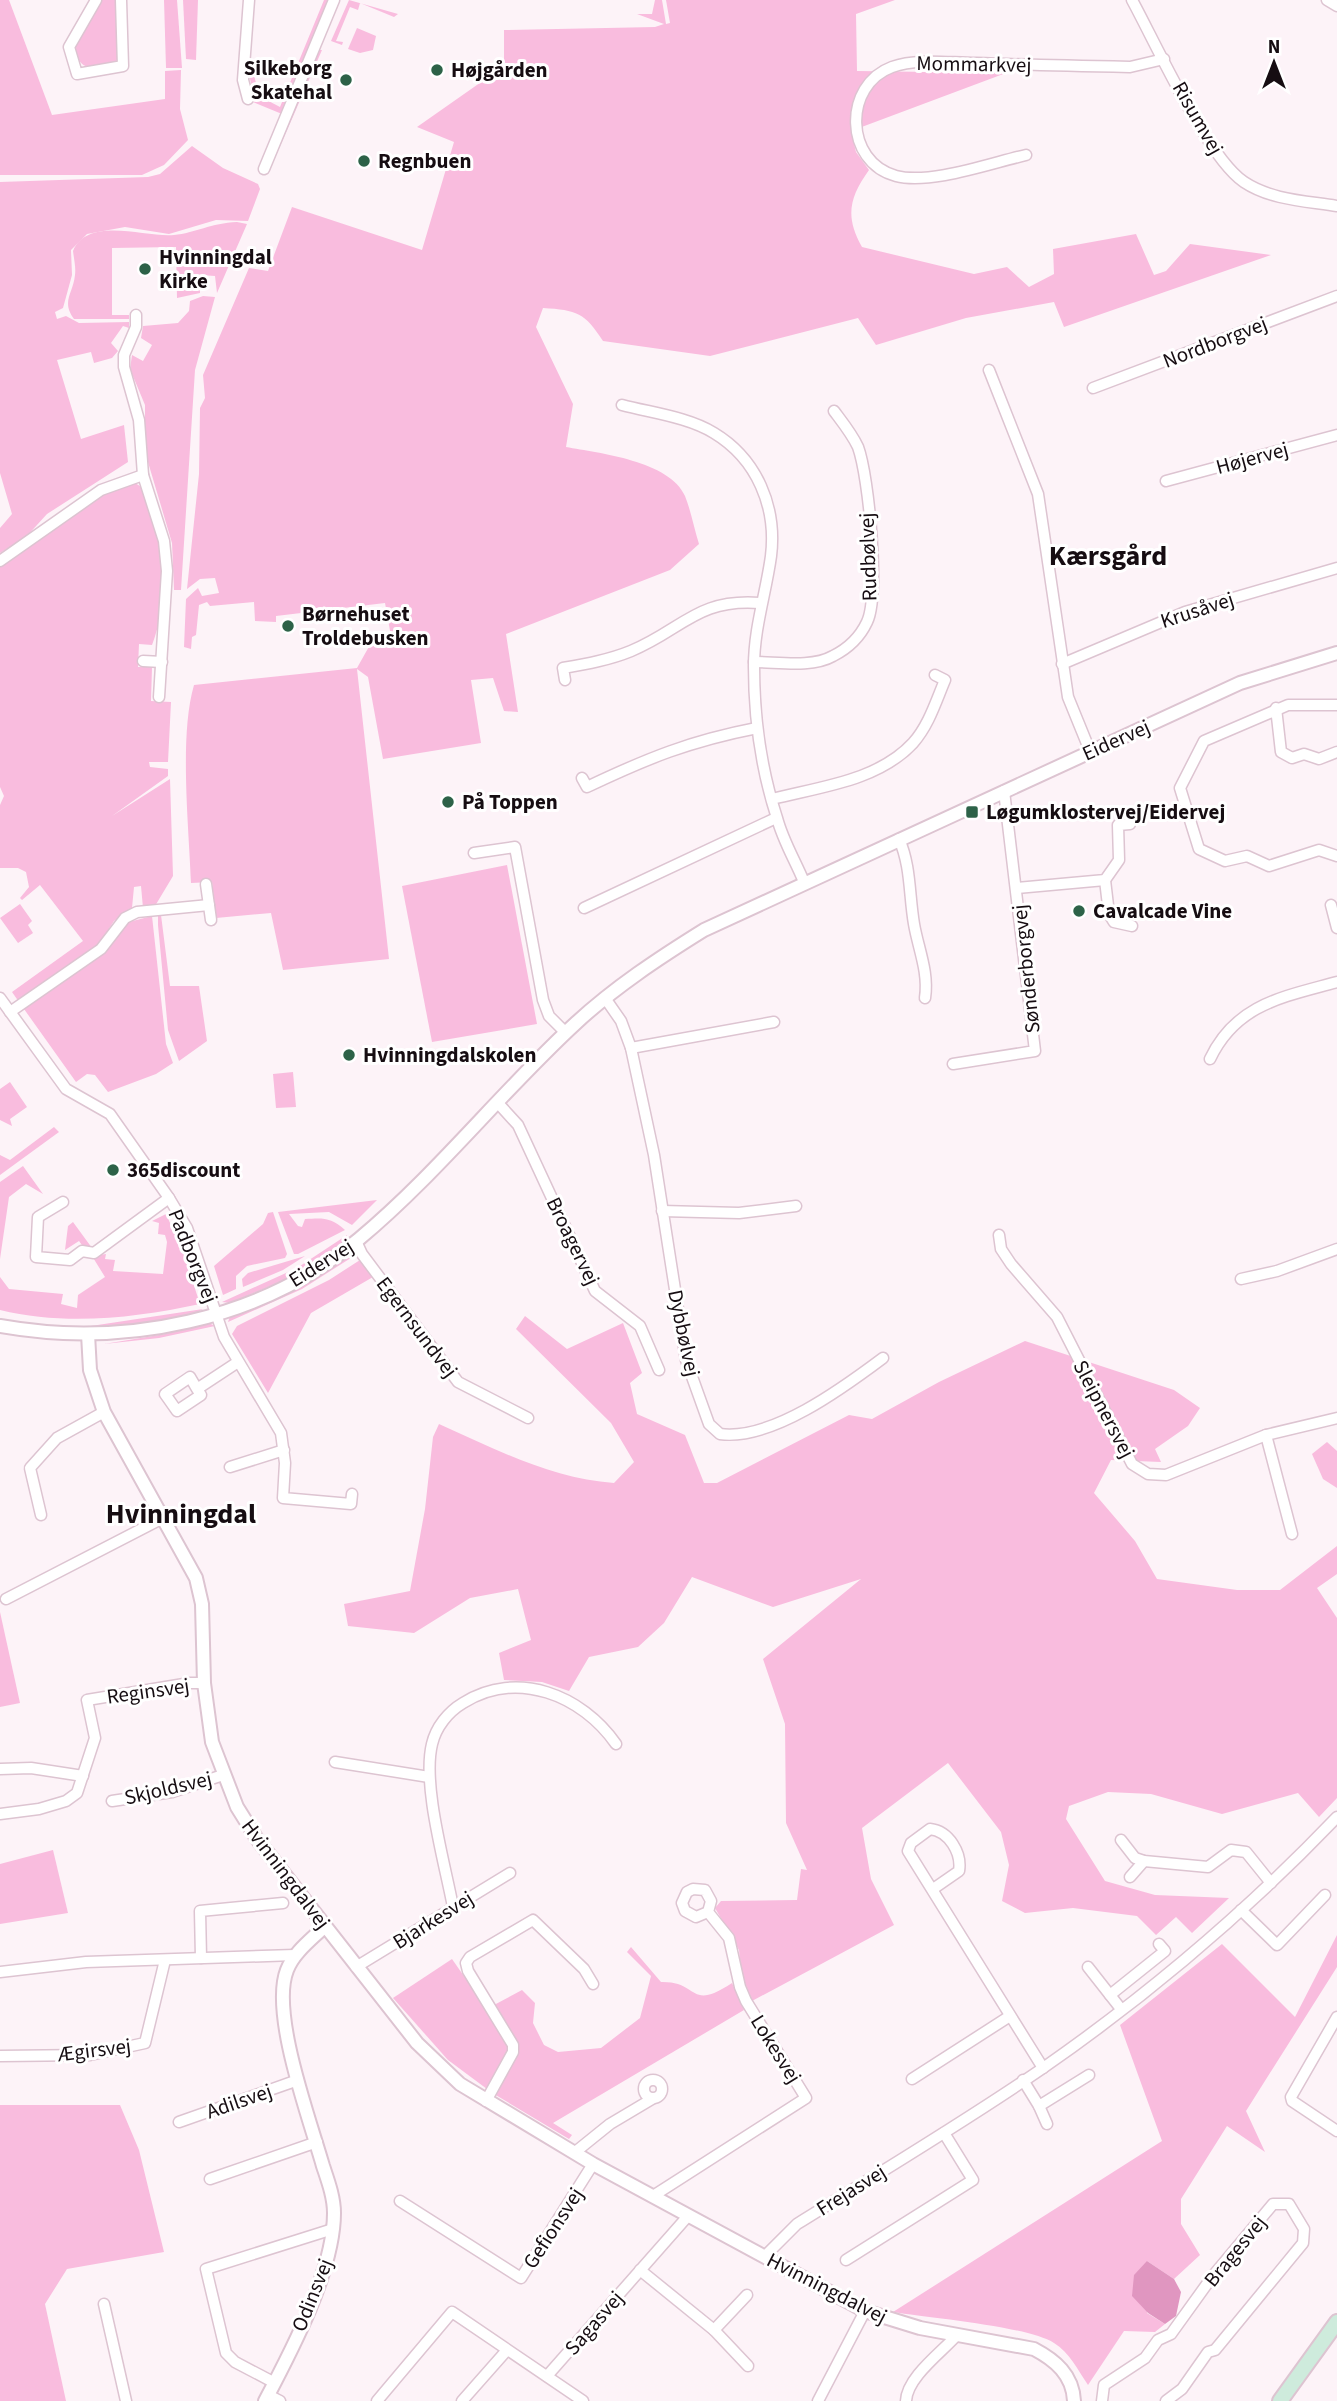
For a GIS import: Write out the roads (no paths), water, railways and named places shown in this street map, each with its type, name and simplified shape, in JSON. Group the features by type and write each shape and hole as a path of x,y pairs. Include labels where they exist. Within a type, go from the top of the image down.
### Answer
{"main road":[{"path":"1280,2401 1337,2322"}],"street":[{"path":"96,0 69,47 77,74 123,66 121,0"},
{"path":"248,99 243,80 249,0"},
{"path":"264,169 334,0"},
{"name":"Risumvej","path":"1132,0 1219,158 1244,182 1276,196 1337,206"},
{"path":"1327,0 1337,6"},
{"name":"Mommarkvej","path":"1026,155 918,179 895,176 866,157 857,134 855,116 862,94 876,75 912,62 1130,67 1164,59"},
{"name":"Nordborgvej","path":"1093,388 1337,296"},
{"path":"136,315 136,327 124,355 124,367 139,420 143,475 160,521 167,571 159,697"},
{"path":"989,370 1038,494 1062,664 1074,716 1090,751"},
{"path":"622,405 713,432 737,451 755,472 766,496 772,523 771,556 760,603 754,662 757,728 776,818 804,882"},
{"name":"Rudbølvej","path":"754,662 813,662 832,658 858,636 868,621 873,584 864,472 854,440 834,411"},
{"name":"Højervej","path":"1166,481 1337,435"},
{"path":"0,561 102,490 143,475"},
{"name":"Krusåvej","path":"1062,664 1185,612 1337,568"},
{"path":"565,680 563,668 633,650 704,609 736,601 760,603"},
{"name":"Eidervej","path":"0,1326 88,1334 155,1328 216,1314 288,1284 356,1241 414,1188 566,1033 605,998 654,961 704,930 1240,683 1337,653"},
{"path":"143,661 162,662"},
{"path":"772,799 868,774 894,760 913,742 927,722 945,680 935,675"},
{"path":"1337,705 1310,703 1276,708 1204,741 1180,788 1199,849 1225,862 1247,856 1269,866 1319,850 1337,856"},
{"path":"1276,708 1281,752 1292,758 1304,754 1319,760 1337,752"},
{"path":"582,778 587,787 657,754 714,736 757,728"},
{"name":"Sønderborgvej","path":"953,1064 1035,1051 1004,791"},
{"path":"584,908 776,818"},
{"path":"1130,824 1118,825 1119,860 1105,880 1109,914 1114,922 1132,926"},
{"path":"899,839 908,861 914,926 921,946 925,998"},
{"path":"474,853 516,847 543,1000 549,1016 566,1033"},
{"name":"Sønderborgvej","path":"1017,888 1105,880"},
{"path":"206,884 211,920"},
{"path":"10,1012 101,949 125,918 137,912 209,905"},
{"path":"1331,905 1337,928"},
{"path":"1210,1059 1230,1028 1256,1008 1267,1002 1337,982"},
{"name":"Padborgvej","path":"0,998 66,1089 110,1114 170,1198 196,1250 224,1337 276,1419 284,1450 283,1498 351,1504 352,1494"},
{"name":"Dybbølvej","path":"605,998 621,1021 631,1048 654,1155 687,1360 709,1424 720,1434 752,1433 796,1413 852,1382 883,1358"},
{"path":"631,1048 774,1022"},
{"name":"Broagervej","path":"497,1102 518,1125 595,1291 640,1326 659,1370"},
{"name":"Padborgvej","path":"63,1202 38,1217 36,1257 70,1260 82,1251 94,1254 170,1198"},
{"path":"662,1211 739,1213 796,1206"},
{"name":"Sleipnersvej","path":"999,1235 1001,1249 1011,1264 1057,1317 1132,1464 1148,1474 1167,1475 1266,1435 1337,1418"},
{"name":"Egernsundvej","path":"356,1241 362,1254 458,1382 528,1418"},
{"path":"1241,1279 1277,1271 1337,1249"},
{"name":"Hvinningdalvej","path":"88,1334 90,1370 104,1412 196,1578 202,1604 204,1683 212,1742 237,1807 257,1839 417,2043 451,2076 486,2101 593,2164 865,2311 895,2322 1034,2349 1050,2358 1069,2380 1074,2401"},
{"path":"197,1388 238,1362"},
{"path":"41,1516 30,1468 57,1437 104,1412"},
{"path":"1266,1435 1292,1534"},
{"path":"230,1467 284,1450"},
{"path":"6,1599 163,1518"},
{"name":"Reginsvej","path":"0,1814 38,1809 66,1801 77,1793 95,1738 87,1700 204,1683"},
{"path":"453,1907 429,1777 432,1742 442,1721 475,1695 499,1688 540,1690 564,1697 601,1723 616,1744"},
{"path":"335,1762 429,1777"},
{"path":"0,1769 43,1769 83,1776"},
{"name":"Skjoldsvej","path":"112,1801 172,1792 223,1775"},
{"name":"Frejasvej","path":"765,2256 797,2224 1043,2068 1241,1910 1337,1817"},
{"path":"933,1889 959,1871 960,1863 955,1844 938,1830 930,1829 911,1843 908,1851 1043,2068"},
{"path":"1121,1840 1135,1858 1144,1861 1208,1867 1231,1850 1246,1852 1270,1882"},
{"path":"1130,1877 1144,1861"},
{"name":"Bjarkesvej","path":"356,1967 510,1873"},
{"path":"1241,1910 1278,1945 1325,1895"},
{"path":"201,1958 200,1911 283,1903"},
{"name":"Lokesvej","path":"653,2196 806,2098 746,2001 740,1987 729,1938 708,1912"},
{"path":"486,2101 513,2052 513,2045 468,1970 466,1963 470,1957 533,1920 584,1969 593,1984"},
{"name":"Odinsvej","path":"271,2399 275,2383 322,2276 333,2229 332,2196 298,2080 282,2006 283,1984 295,1955 325,1926"},
{"path":"1110,1995 1165,1951 1159,1944"},
{"path":"0,1972 86,1962 295,1955"},
{"name":"Ægirsvej","path":"0,2056 90,2055 145,2043 165,1960"},
{"path":"1088,1967 1121,2008"},
{"path":"912,2079 1010,2016"},
{"path":"1337,2017 1290,2097 1337,2131"},
{"path":"1039,2106 1089,2075"},
{"name":"Adilsvej","path":"179,2122 298,2080"},
{"path":"1023,2080 1047,2124"},
{"path":"574,2153 610,2124 652,2099"},
{"path":"846,2260 974,2180 944,2133"},
{"path":"210,2179 317,2142"},
{"name":"Gefionsvej","path":"400,2201 521,2278 593,2164"},
{"name":"Bragesvej","path":"1102,2401 1104,2385 1145,2358 1158,2340 1171,2334 1212,2277 1273,2204 1289,2204 1304,2229 1303,2243 1216,2350 1208,2352 1182,2389 1166,2401"},
{"name":"Sagasvej","path":"547,2376 688,2216"},
{"path":"275,2383 235,2362 226,2353 206,2269 333,2229"},
{"path":"640,2270 714,2330 748,2366"},
{"path":"714,2330 747,2295"},
{"path":"104,2304 126,2401"},
{"path":"818,2401 865,2311"},
{"path":"377,2401 452,2312 583,2401"},
{"path":"906,2401 907,2392 915,2381 957,2335"},
{"path":"463,2401 507,2350"}],"place":[{"name":"Højgården","path":"437,70"},
{"name":"Silkeborg Skatehal","path":"346,80"},
{"name":"Regnbuen","path":"364,161"},
{"name":"Hvinningdal Kirke","path":"145,269"},
{"name":"Børnehuset Troldebusken","path":"288,626"},
{"name":"På Toppen","path":"448,802"},
{"name":"Løgumklostervej/Eidervej","path":"972,812"},
{"name":"Cavalcade Vine","path":"1079,911"},
{"name":"Hvinningdalskolen","path":"349,1055"},
{"name":"365discount","path":"113,1170"}],"district":[{"name":"Kærsgård","path":"1108,556"},
{"name":"Hvinningdal","path":"181,1514"}]}
